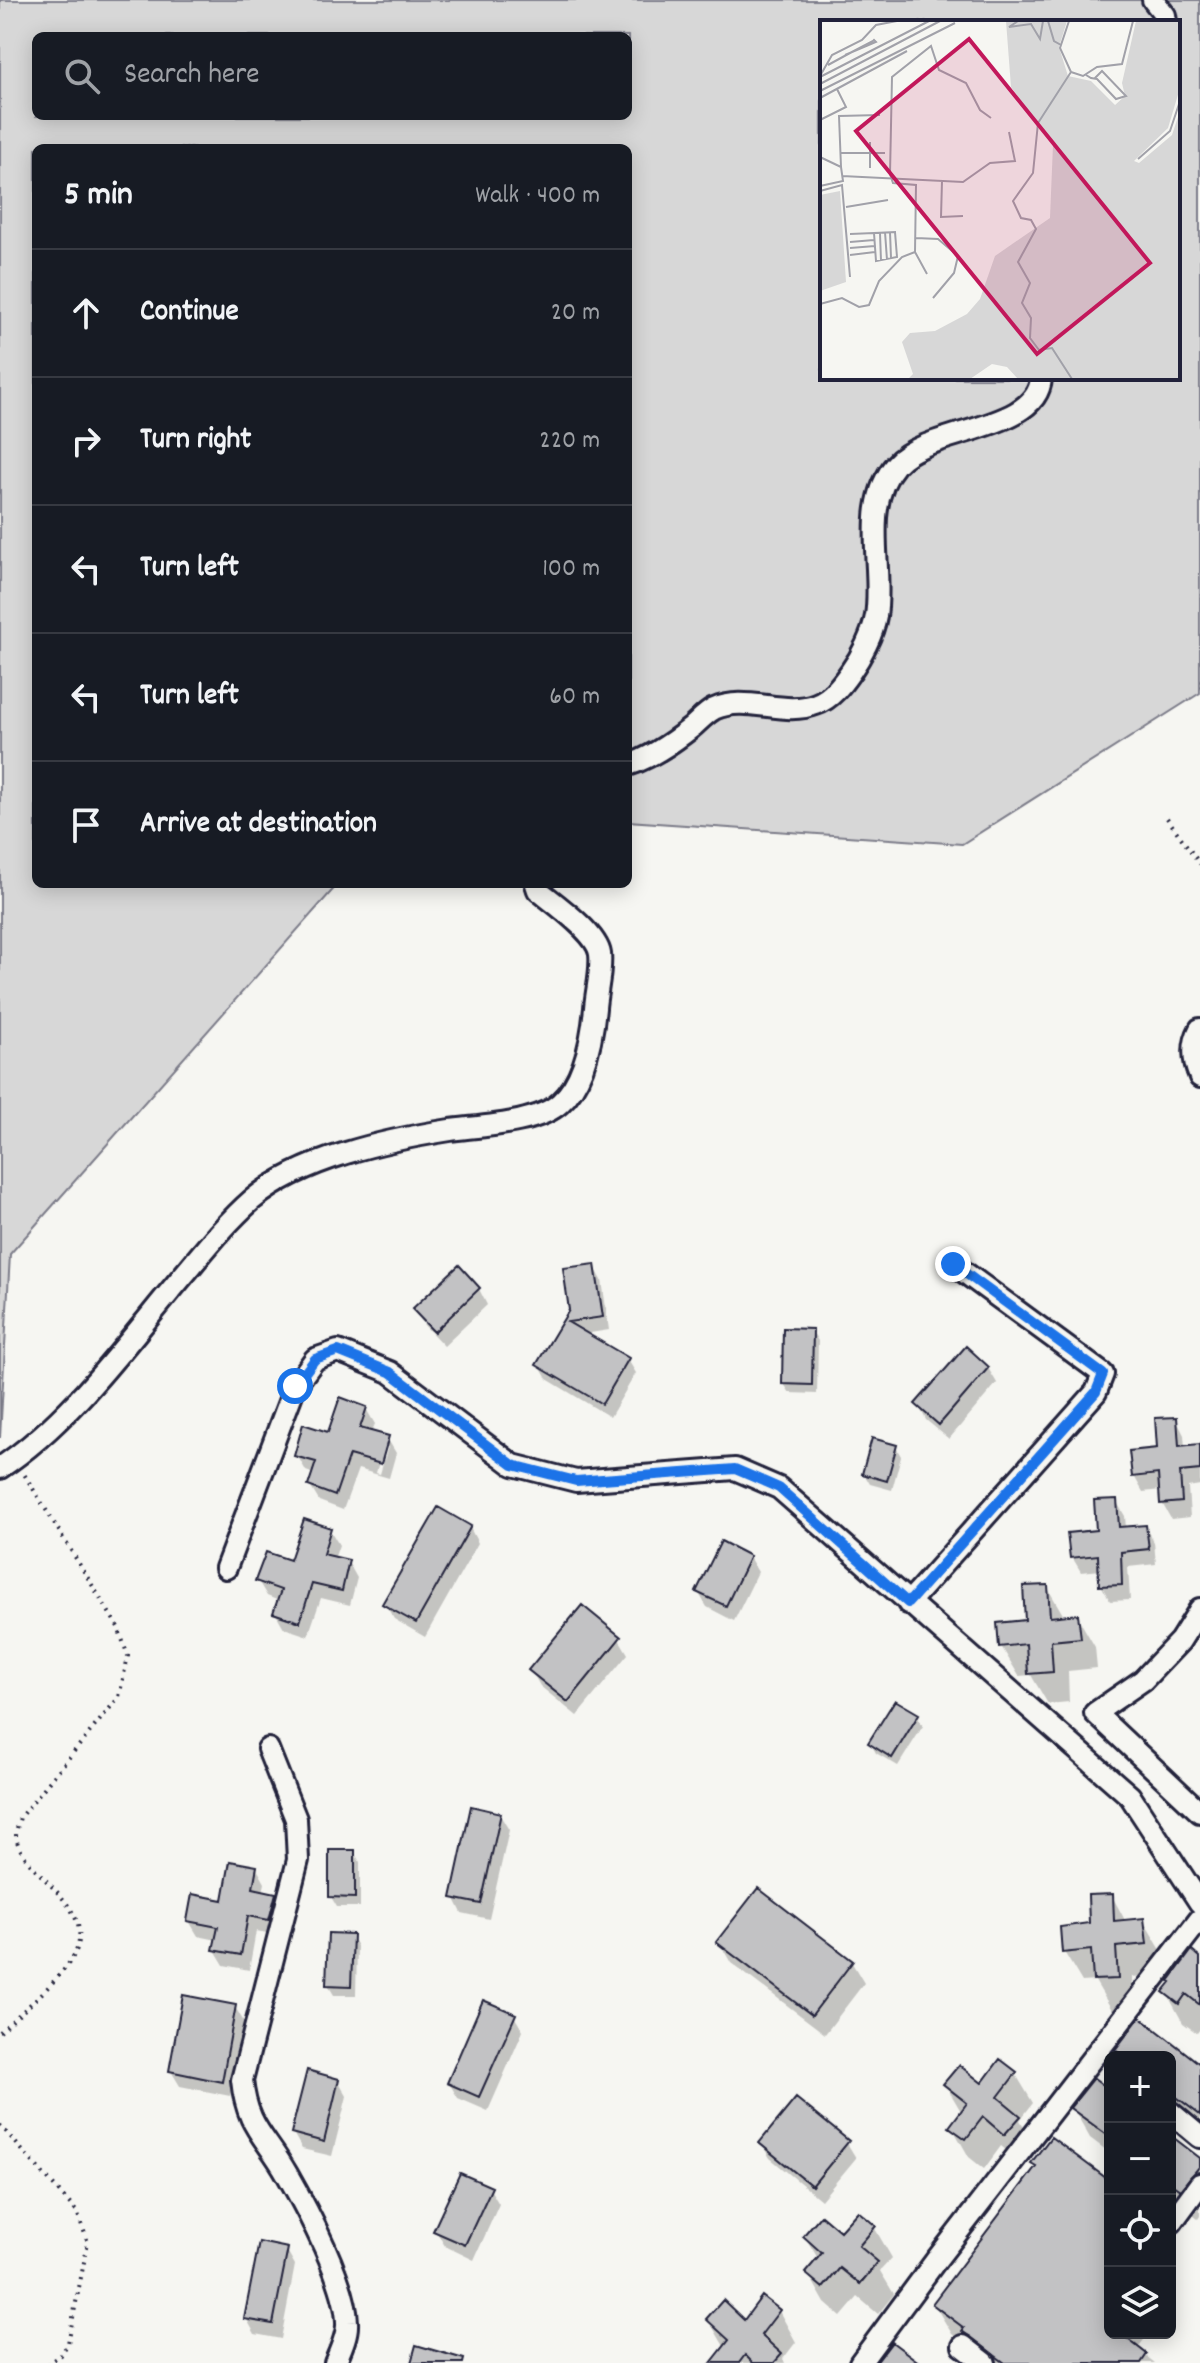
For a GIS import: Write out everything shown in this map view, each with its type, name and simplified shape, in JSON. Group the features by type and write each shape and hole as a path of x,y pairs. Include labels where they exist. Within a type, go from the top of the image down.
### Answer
{"street":[{"path":"1153,0 1166,20"},
{"path":"632,764 673,742 714,709 744,703 788,709 817,704 839,688 857,662 876,619 879,576 875,532 879,490 897,463 919,446 990,424 1026,407 1041,380"},
{"path":"7,1464 85,1392 210,1244 253,1200 286,1178 351,1151 532,1117 560,1104 578,1079 593,1028 600,953 594,940 537,888"},
{"path":"1200,1029 1194,1040 1200,1077"},
{"path":"908,1603 1096,1392 1103,1374 953,1264"},
{"path":"226,1568 295,1386 315,1359 338,1351 390,1372 513,1465 576,1481 735,1469 779,1488 1130,1796 1200,1903"},
{"path":"1200,1609 1180,1641 1143,1680 1095,1713 1200,1812"},
{"path":"268,1749 296,1819 298,1860 242,2080 245,2104 252,2123 286,2172 343,2289 348,2325 335,2363"},
{"path":"860,2363 1200,1919"},
{"path":"1176,2117 1200,2137"},
{"path":"1176,2217 1200,2184"},
{"path":"963,2346 985,2363"}],"path":[{"path":"1167,818 1200,864"},
{"path":"0,2032 67,1965 77,1949 80,1934 75,1914 24,1853 16,1836 20,1817 119,1697 128,1656 118,1627 7,1464"},
{"path":"0,2125 77,2212 88,2242 68,2343 61,2355 48,2363"}],"shaded area":[{"path":"0,0 1200,0 1200,693 962,844 632,821 632,144 32,144 32,888 334,888 10,1254 0,1438"}],"building":[{"path":"595,1264 603,1317 568,1322 629,1358 602,1404 536,1365 569,1310 563,1268"},
{"path":"459,1265 480,1288 434,1332 412,1309"},
{"path":"783,1328 813,1329 812,1385 782,1384"},
{"path":"966,1346 989,1367 939,1425 915,1404"},
{"path":"340,1397 367,1407 360,1428 389,1436 381,1464 349,1455 335,1496 308,1486 316,1462 294,1456 303,1424 328,1432"},
{"path":"1177,1417 1179,1446 1200,1444 1200,1470 1180,1472 1182,1502 1160,1504 1158,1474 1132,1477 1129,1451 1157,1448 1155,1418"},
{"path":"872,1438 897,1445 887,1481 862,1474"},
{"path":"1117,1499 1119,1527 1146,1525 1149,1549 1121,1552 1122,1585 1099,1586 1098,1555 1070,1558 1067,1533 1096,1530 1094,1500"},
{"path":"438,1507 471,1526 416,1623 382,1604"},
{"path":"304,1519 331,1528 323,1554 349,1560 342,1591 312,1584 300,1622 273,1613 281,1590 255,1581 266,1552 290,1560"},
{"path":"721,1541 750,1556 726,1606 696,1592"},
{"path":"1048,1585 1050,1617 1078,1614 1081,1638 1051,1641 1053,1672 1028,1674 1026,1644 999,1647 997,1623 1025,1620 1023,1586"},
{"path":"582,1605 621,1637 568,1702 528,1670"},
{"path":"895,1700 919,1714 892,1758 868,1743"},
{"path":"471,1806 501,1813 481,1904 451,1898"},
{"path":"329,1850 355,1850 355,1898 329,1897"},
{"path":"230,1861 257,1866 253,1888 276,1893 269,1920 248,1916 241,1955 213,1950 218,1927 187,1921 192,1894 223,1900"},
{"path":"758,1888 853,1961 812,2015 716,1942"},
{"path":"1113,1894 1114,1921 1144,1918 1147,1944 1116,1947 1118,1979 1093,1980 1091,1950 1062,1953 1060,1927 1089,1923 1088,1895"},
{"path":"328,1933 353,1934 351,1986 326,1985"},
{"path":"1192,1950 1200,1957 1200,2005 1186,1994 1179,2004 1163,1992"},
{"path":"183,1995 236,2005 222,2082 169,2071"},
{"path":"483,2000 516,2014 479,2097 447,2083"},
{"path":"1140,2017 1200,2064 1200,2115 1176,2097 1176,2051 1115,2050"},
{"path":"1000,2059 1017,2072 998,2097 1021,2116 1004,2135 983,2117 966,2139 949,2127 967,2103 943,2084 959,2065 982,2083"},
{"path":"307,2070 339,2079 324,2142 291,2133"},
{"path":"1094,2078 1104,2086 1104,2133 1070,2108"},
{"path":"796,2098 849,2141 812,2186 759,2143"},
{"path":"1051,2137 1104,2177 1104,2339 1128,2339 1147,2354 1141,2363 1005,2363 932,2304 1036,2166 1031,2163"},
{"path":"1176,2140 1200,2158 1200,2166 1180,2190 1176,2187"},
{"path":"460,2173 492,2187 465,2245 433,2231"},
{"path":"858,2211 876,2226 859,2246 878,2262 860,2284 840,2268 823,2288 805,2273 822,2253 803,2236 821,2215 840,2231"},
{"path":"259,2242 288,2248 273,2324 244,2319"},
{"path":"762,2296 780,2310 761,2335 782,2354 774,2363 753,2363 745,2355 739,2363 711,2363 729,2340 706,2319 723,2300 744,2320"},
{"path":"892,2342 920,2363 876,2363"},
{"path":"416,2345 464,2359 463,2363 411,2363"}],"route":[{"path":"295,1386 315,1359 338,1351 390,1372 513,1465 576,1481 735,1469 779,1488 908,1603 1096,1392 1103,1374 953,1264"}]}
